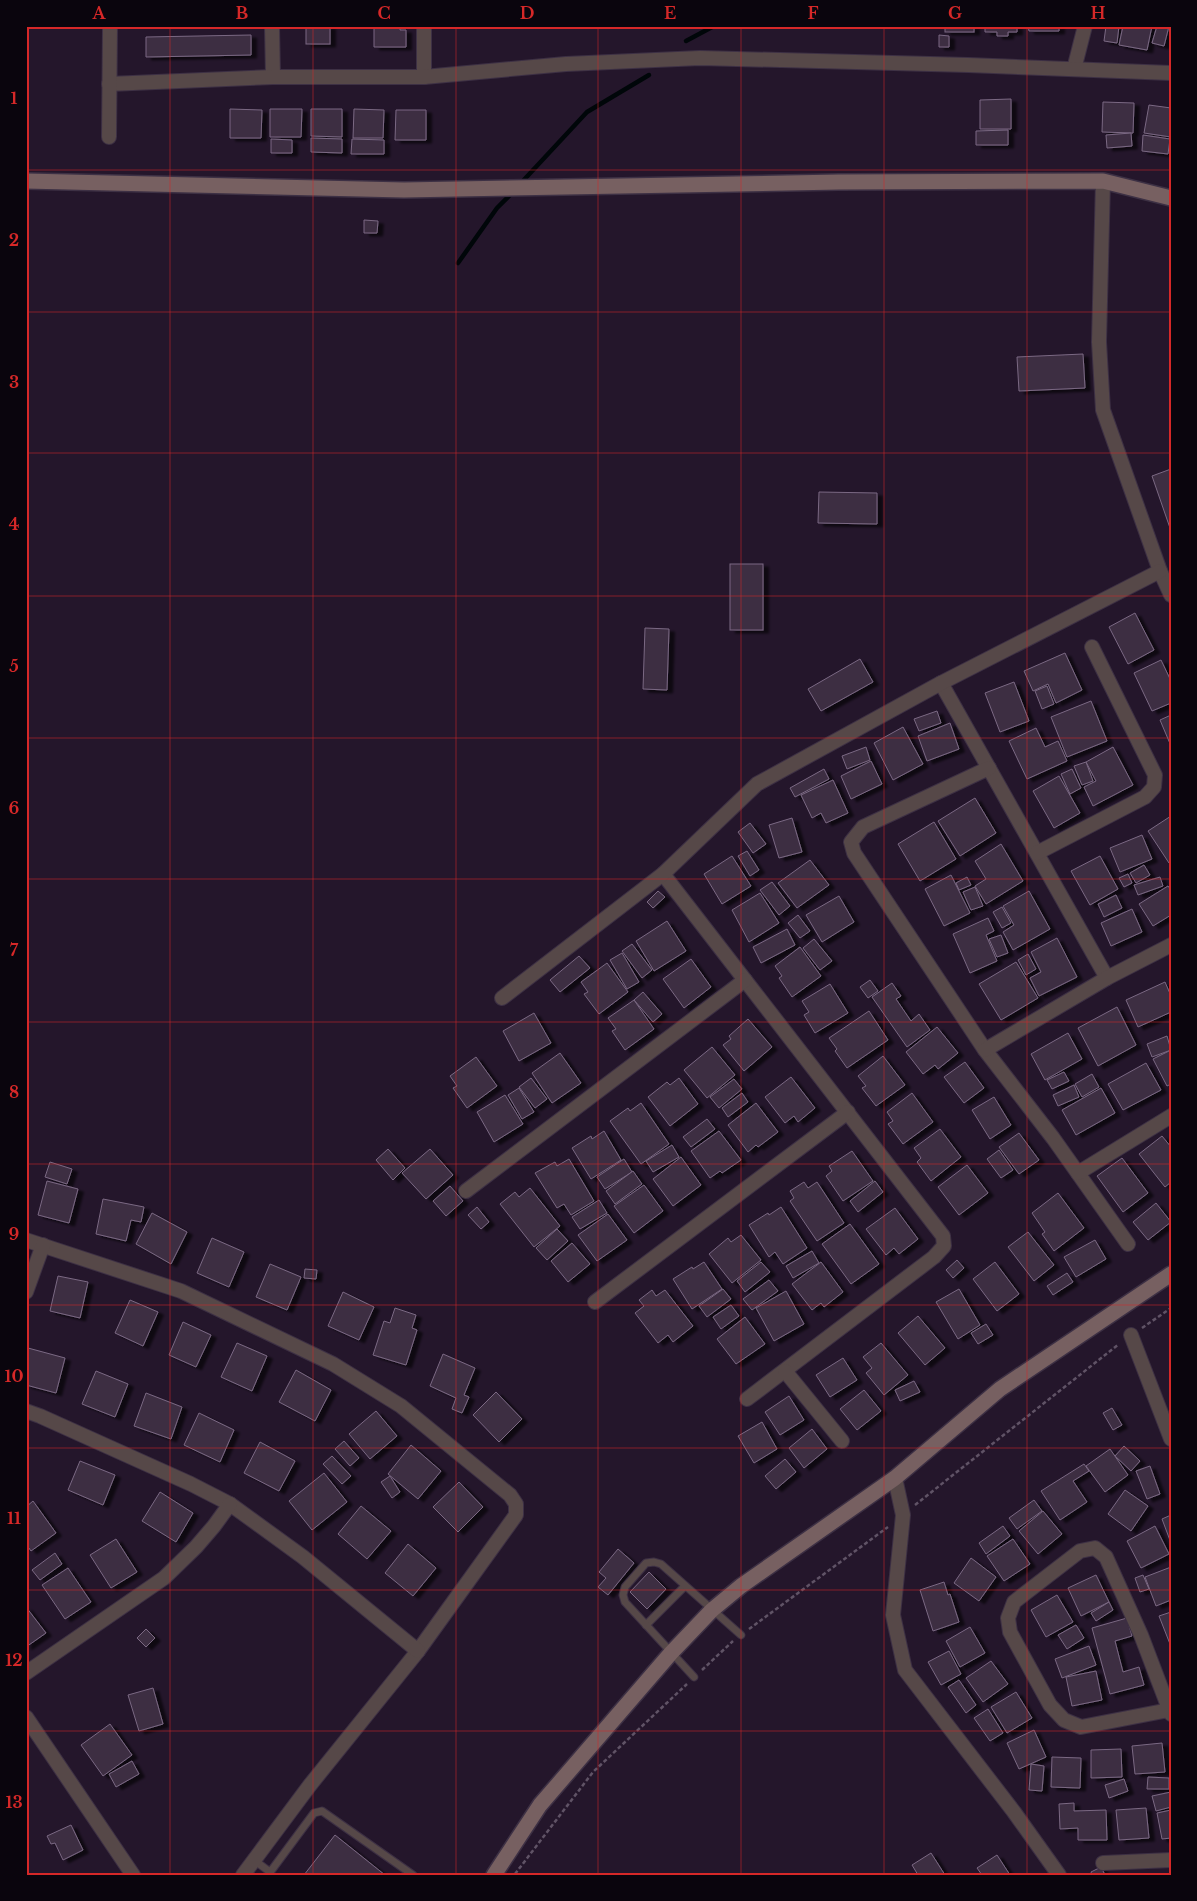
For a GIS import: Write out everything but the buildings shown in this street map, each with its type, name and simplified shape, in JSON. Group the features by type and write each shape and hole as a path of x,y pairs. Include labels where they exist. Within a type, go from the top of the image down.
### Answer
{"street":[{"path":"109,137 110,26"},
{"path":"272,26 273,77"},
{"path":"424,26 424,76"},
{"path":"1074,69 1085,26"},
{"path":"109,84 273,77 424,76 566,64 700,58 1171,73"},
{"path":"26,181 394,189 839,182 1103,181 1171,198"},
{"path":"1103,181 1099,342 1103,410 1160,571 1171,595"},
{"path":"502,998 663,874 757,784 941,683 1160,571"},
{"path":"1037,853 1146,798 1154,787 1154,774 1092,647"},
{"path":"941,683 1107,978"},
{"path":"989,768 863,827 851,842 854,853 986,1050 1054,1138 1128,1244"},
{"path":"663,874 943,1236 944,1246 934,1256 747,1400"},
{"path":"986,1050 1107,978 1171,945"},
{"path":"466,1191 744,980"},
{"path":"595,1302 848,1112"},
{"path":"1078,1173 1171,1116"},
{"path":"26,1240 43,1244 180,1291 333,1364 401,1406 510,1495 516,1504 516,1515 418,1651 310,1786 243,1875"},
{"path":"26,1292 43,1244"},
{"path":"494,1875 540,1805 671,1653 712,1610 742,1586 895,1478 1000,1389 1171,1274"},
{"path":"1131,1335 1171,1439"},
{"path":"785,1371 842,1441"},
{"path":"26,1411 191,1484 230,1504 303,1558 418,1651"},
{"path":"895,1478 902,1515 892,1615 905,1670 1014,1812 1059,1875"},
{"path":"26,1673 164,1578 196,1547 230,1504"},
{"path":"1095,1548 1106,1557 1141,1635 1170,1712 1081,1726 1064,1720 1050,1705 1010,1632 1008,1618 1014,1602 1080,1551 1095,1548"},
{"path":"26,1717 133,1875"},
{"path":"1103,1863 1171,1860"}],"lane":[{"path":"694,1677 626,1602 623,1595 625,1587 646,1563 654,1562 661,1564 741,1636"},
{"path":"646,1625 685,1586"},
{"path":"254,1860 269,1873 314,1813 322,1811 413,1875"}],"path":[{"path":"514,1875 593,1772 728,1645 902,1515 1131,1335 1171,1308"}],"waterway":[{"path":"686,41 714,26"},
{"path":"521,183 587,112 649,75"},
{"path":"458,263 497,208 512,193"}]}
